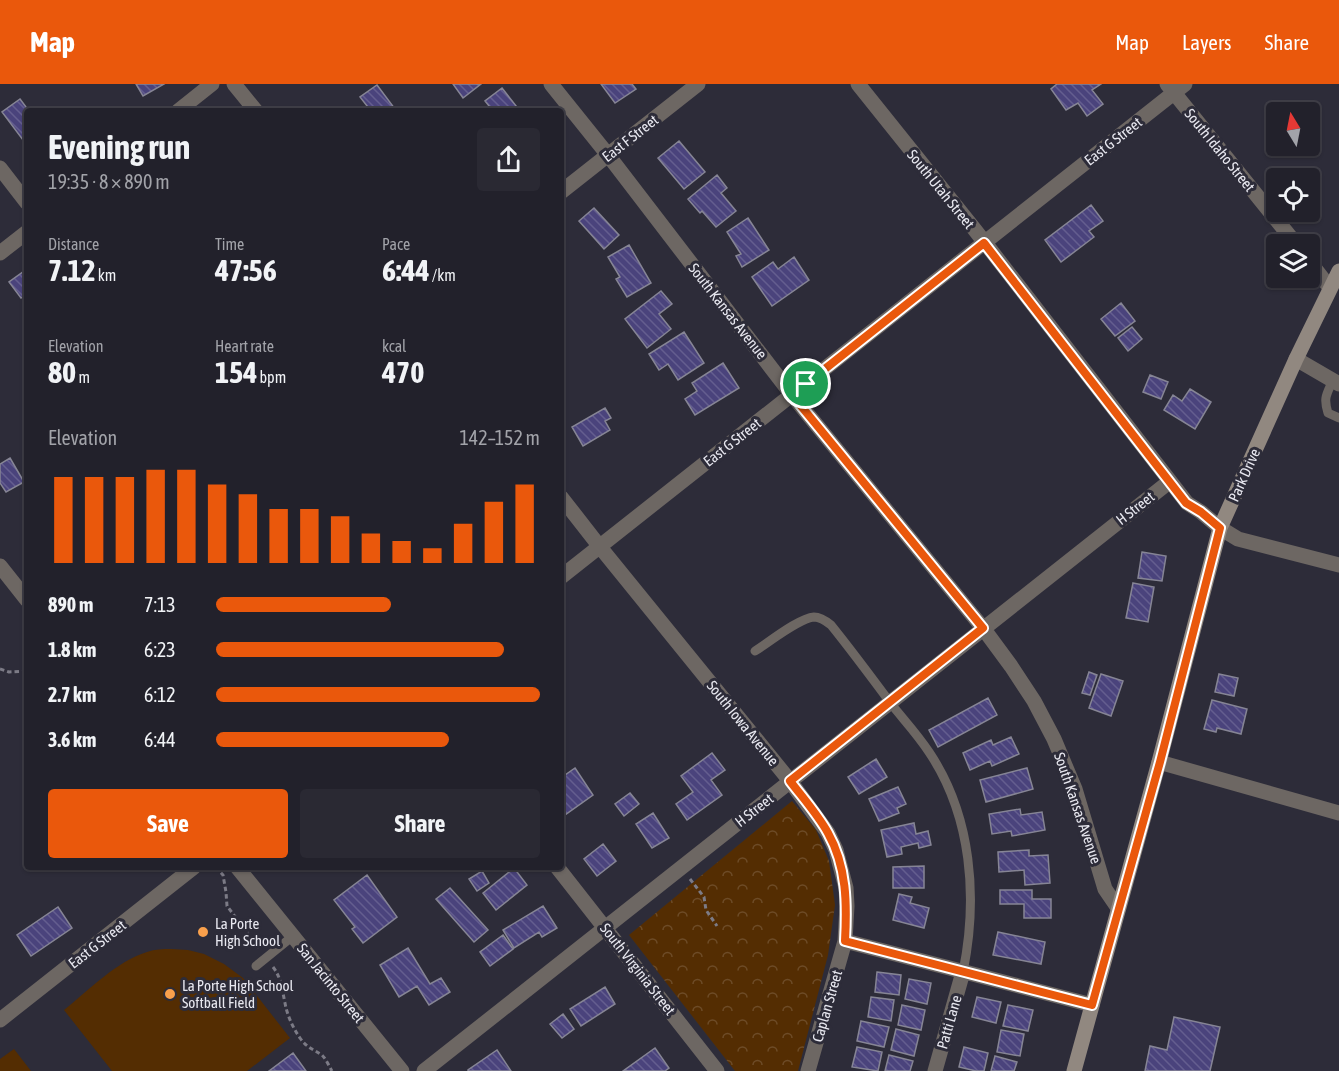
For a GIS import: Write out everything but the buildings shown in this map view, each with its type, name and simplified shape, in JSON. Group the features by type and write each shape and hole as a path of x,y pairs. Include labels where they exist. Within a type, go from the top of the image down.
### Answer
{"street":[{"path":"182,108 212,84"},
{"path":"234,84 254,108"},
{"name":"South Kansas Avenue","path":"551,84 792,395 983,628 1011,666 1035,701 1054,739 1075,789 1105,889 1118,908"},
{"name":"East F Street","path":"564,190 698,84"},
{"name":"South Utah Street","path":"858,84 1186,503 1238,539 1339,565"},
{"name":"East G Street","path":"564,575 984,243 1176,87"},
{"name":"South Idaho Street","path":"1176,87 1288,234"},
{"path":"0,168 24,198"},
{"path":"0,254 24,234"},
{"name":"Park Drive","path":"1074,1071 1160,762 1220,528 1296,359 1339,271"},
{"path":"1320,275 1330,288"},
{"path":"1296,359 1336,382"},
{"name":"H Street","path":"424,1071 1169,482"},
{"name":"South Iowa Avenue","path":"564,501 790,781 828,832 836,850 846,888 845,941"},
{"path":"0,566 24,596"},
{"path":"1160,762 1339,813"},
{"name":"East G Street","path":"0,1020 190,870"},
{"name":"San Jacinto Street","path":"239,870 402,1071"},
{"name":"South Virginia Street","path":"559,870 717,1071"},
{"path":"845,941 1092,1005"},
{"name":"Caplan Street","path":"808,1071 845,941"},
{"name":"Patti Lane","path":"935,1071 963,972"}],"lane":[{"path":"1336,382 1325,398 1328,413 1339,418"},
{"path":"755,651 800,621 814,617 823,620 831,625 929,752 950,789 962,824 969,862 968,946 963,972"},
{"path":"256,966 293,936"}],"path":[{"path":"0,669 9,672 24,671"},
{"path":"681,867 704,897 706,910 717,926"}],"green space":[{"path":"792,801 816,830 829,861 835,905 828,955 798,1071 735,1071 629,935"},
{"name":"La Porte High School Softball Field","path":"171,949 204,954 224,964 243,978 290,1038 247,1071 112,1071 64,1010 125,962 150,951"},
{"path":"14,1049 31,1071 0,1071 0,1059"}],"place":[{"name":"La Porte High School","path":"203,932"},
{"name":"La Porte High School Softball Field","path":"170,994"}],"route":[{"path":"984,243 1186,503 1220,528 1160,762 1092,1005 845,941 846,888 836,850 828,832 790,781 983,628 792,395 806,384 984,243"}]}
